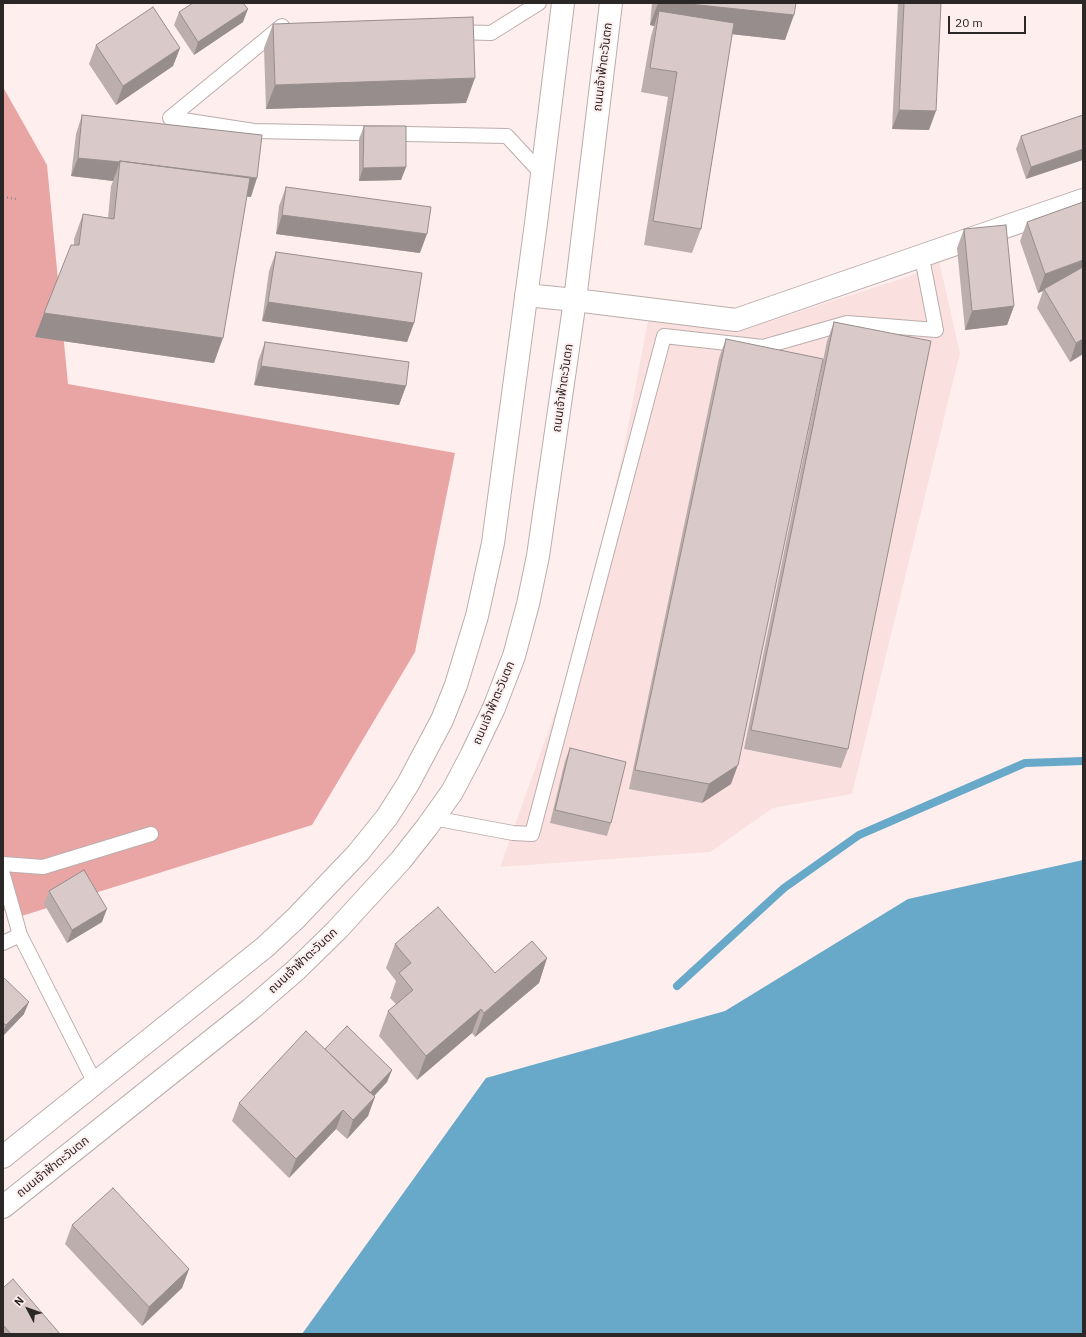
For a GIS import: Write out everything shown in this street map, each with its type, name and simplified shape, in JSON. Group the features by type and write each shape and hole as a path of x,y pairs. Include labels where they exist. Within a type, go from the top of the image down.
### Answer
{"main road":[{"path":"3,1157 265,947 296,918 358,854 387,817 419,765 442,720 456,685 479,609 493,543 563,3"},
{"name":"ถนนเจ้าฟ้าตะวันตก","path":"3,1207 250,1009 296,970 337,930 402,860 452,792 494,708 514,656 528,604 548,491 575,300 611,3"},
{"path":"526,295 736,320 1083,200"}],"lane":[{"path":"444,32 491,34 539,3"},
{"path":"297,26 281,26 170,118 254,132 507,136 542,174"},
{"path":"433,818 513,833 532,834 664,336 763,347 847,323 936,330 924,268 920,256"},
{"path":"3,864 43,867 151,834"},
{"path":"3,875 20,935 95,1083"},
{"path":"3,944 20,935"}],"path":[{"path":"3,197 16,199"}],"shaded area":[{"path":"3,87 47,165 68,384 455,453 415,652 312,825 12,919 3,909"},
{"path":"939,261 960,353 852,794 773,808 710,852 500,867 575,656 622,457 648,321 748,328 910,276"}],"water":[{"path":"1083,860 1083,1334 302,1334 486,1078 725,1011 908,899"}],"building":[{"path":"193,3 243,3 248,9 198,42 179,12"},
{"path":"680,3 796,3 794,15"},
{"path":"904,3 941,3 936,111 899,110"},
{"path":"153,7 180,48 123,86 96,45"},
{"path":"659,11 734,23 701,229 653,221 677,72 650,68"},
{"path":"473,17 475,78 275,85 273,24"},
{"path":"82,115 262,135 257,178 120,161 78,158"},
{"path":"1083,115 1083,149 1031,167 1021,136"},
{"path":"364,126 406,126 406,167 363,168"},
{"path":"120,161 250,178 223,338 44,313 71,245 79,245 83,214 114,219"},
{"path":"286,187 431,207 427,234 282,215"},
{"path":"1083,202 1083,260 1045,274 1027,222"},
{"path":"1006,225 1014,306 972,311 964,229"},
{"path":"276,252 422,273 414,323 268,302"},
{"path":"1083,267 1083,339 1076,343 1044,289"},
{"path":"834,322 931,341 848,749 751,730"},
{"path":"726,339 823,359 738,765 709,784 635,770"},
{"path":"265,342 409,362 406,386 261,366"},
{"path":"570,748 626,762 611,823 555,810"},
{"path":"84,870 107,909 72,930 49,891"},
{"path":"438,907 495,973 532,941 547,958 484,1013 481,1009 426,1056 388,1011 413,990 399,973 411,963 395,944"},
{"path":"3,977 29,1002 6,1025 3,1023"},
{"path":"347,1026 392,1070 370,1093 325,1049"},
{"path":"306,1031 375,1097 353,1120 343,1110 296,1159 239,1103"},
{"path":"113,1188 189,1269 149,1307 72,1225"},
{"path":"13,1279 60,1334 11,1334 3,1325 3,1288"}],"waterway":[{"path":"677,986 784,888 859,835 1025,763 1083,761"}]}
